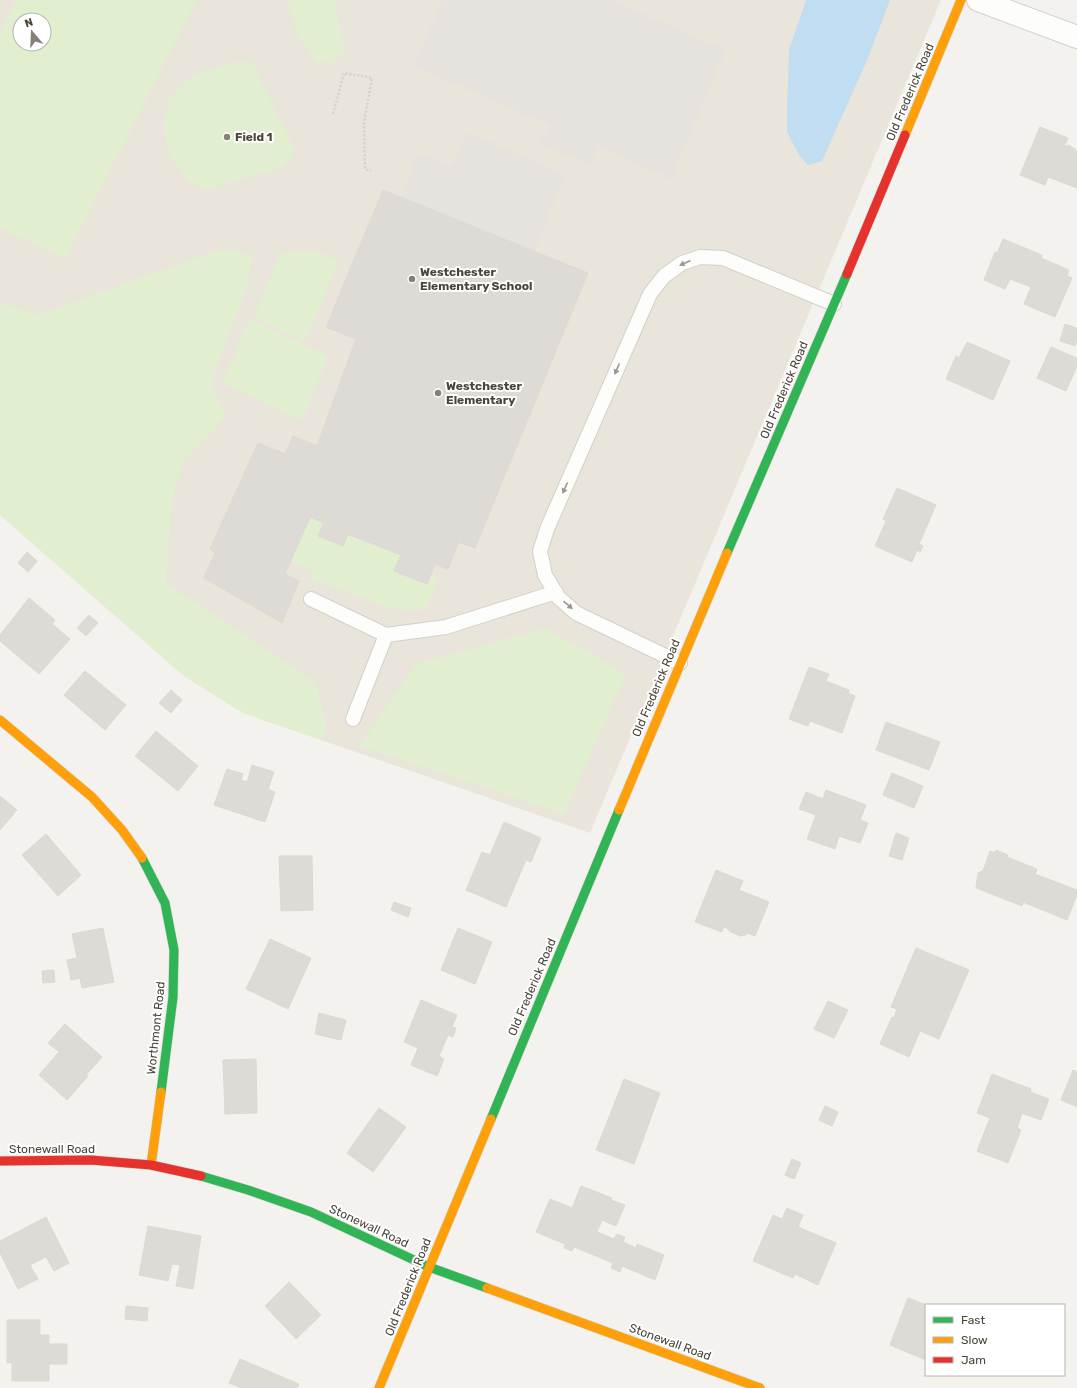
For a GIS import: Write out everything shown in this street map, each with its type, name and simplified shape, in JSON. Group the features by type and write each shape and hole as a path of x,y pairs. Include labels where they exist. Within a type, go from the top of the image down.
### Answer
{"street":[{"name":"Old Frederick Road","path":"379,1388 680,663 834,304 961,0"},
{"path":"978,0 1077,37"},
{"name":"Worthmont Road","path":"0,720 92,797 122,830 146,864 165,903 174,950 173,997 151,1165"},
{"name":"Stonewall Road","path":"0,1162 90,1160 151,1165 203,1177 248,1190 311,1212 429,1267 760,1388"}],"lane":[{"path":"680,663 576,613 558,597 545,575 540,551 547,529 650,294 664,276 682,263 700,257 723,258 834,304"},
{"path":"311,599 386,635 446,627 556,592"},
{"path":"353,719 386,635"}],"path":[{"path":"333,114 344,73 372,78 364,123 365,169 371,171"}],"shaded area":[{"name":"Westchester Elementary School","path":"0,0 941,0 590,833 243,713 184,676 0,515"},
{"path":"443,0 611,0 726,50 671,179 598,147 589,165 540,144 549,125 413,66"},
{"path":"468,132 565,175 535,251 400,197 417,153 452,166"}],"green space":[{"path":"16,0 197,0 65,259 0,228 0,32"},
{"path":"287,0 334,0 345,52 332,64 316,61 297,34"},
{"name":"Field 1","path":"252,62 295,150 283,167 203,190 187,179 169,155 163,124 169,99 186,81 204,72 229,63"},
{"path":"224,248 252,256 248,284 210,385 226,414 213,431 184,460 172,498 166,584 315,682 327,725 321,740 243,713 184,676 0,515 0,302 38,315"},
{"path":"318,251 339,261 305,341 254,317 280,253"},
{"path":"250,319 328,356 302,421 222,383"},
{"path":"310,517 324,523 318,536 342,546 348,534 401,555 394,570 430,575 439,578 425,610 388,608 309,577 312,570 291,561"},
{"path":"545,628 626,674 564,814 360,746 416,664"}],"water":[{"path":"806,0 890,0 868,58 822,161 808,165 799,155 787,132 789,50"}],"building":[{"path":"1040,127 1068,138 1064,147 1068,145 1077,152 1077,188 1048,177 1045,185 1020,175"},
{"name":"Westchester Elementary","path":"383,190 588,273 475,548 459,542 448,569 435,564 427,584 394,571 401,555 348,534 343,546 318,536 324,523 310,517 285,574 299,581 282,623 204,578 215,553 210,549 258,443 285,454 293,436 317,446 356,339 326,327"},
{"path":"1003,239 1042,255 1041,258 1069,270 1067,276 1072,278 1055,317 1024,304 1031,287 1010,279 1005,289 984,280 995,252 997,253"},
{"path":"1065,324 1077,328 1077,340 1075,346 1060,341"},
{"path":"967,342 1010,361 993,400 946,379 956,356 959,358"},
{"path":"1051,347 1077,358 1077,366 1066,391 1037,378"},
{"path":"897,488 936,505 919,544 923,546 920,552 917,550 912,562 875,546 886,521 883,519"},
{"path":"27,552 37,561 28,572 18,563"},
{"path":"29,598 55,620 52,624 70,639 39,674 0,641 0,635"},
{"path":"89,615 98,623 86,636 77,628"},
{"path":"809,667 829,674 826,681 849,690 848,693 855,696 842,733 810,721 808,726 789,719"},
{"path":"85,671 126,705 105,730 64,695"},
{"path":"171,690 182,700 171,713 159,703"},
{"path":"886,722 940,742 929,770 876,750"},
{"path":"156,731 198,766 178,791 135,756"},
{"path":"252,765 274,772 268,789 275,792 265,822 214,805 227,769 243,774 241,780 247,782"},
{"path":"892,773 923,786 914,808 883,795"},
{"path":"826,790 866,805 860,820 868,823 860,843 839,836 835,849 807,839 816,815 799,809 806,792 823,799"},
{"path":"0,796 17,810 0,830"},
{"path":"504,822 541,838 531,862 526,860 506,907 466,890 482,852 490,855"},
{"path":"896,833 909,838 902,860 889,856"},
{"path":"46,834 81,875 58,896 22,855"},
{"path":"996,850 1008,855 1007,857 1037,869 1035,874 1077,890 1077,895 1067,920 1023,902 1022,906 976,888 978,873 983,871 990,851 995,853"},
{"path":"279,856 312,856 313,910 281,911"},
{"path":"716,870 743,881 739,890 769,902 755,936 747,933 746,935 740,936 731,932 724,926 722,932 695,922"},
{"path":"394,902 411,908 408,917 391,910"},
{"path":"103,928 114,982 82,988 80,978 71,980 67,960 77,958 72,934"},
{"path":"458,928 492,942 475,984 441,970"},
{"path":"270,939 311,958 288,1009 246,989"},
{"path":"916,948 969,970 939,1039 920,1031 909,1057 880,1044 892,1017 894,1018 897,1009 891,1007"},
{"path":"54,970 55,982 43,983 42,971"},
{"path":"421,1000 457,1015 452,1027 456,1028 453,1037 448,1035 439,1056 444,1059 437,1076 411,1065 418,1048 404,1042"},
{"path":"828,1001 848,1010 834,1038 814,1029"},
{"path":"319,1013 346,1020 341,1040 315,1034"},
{"path":"65,1024 102,1057 67,1100 39,1075 59,1052 48,1043"},
{"path":"256,1059 257,1113 225,1114 223,1060"},
{"path":"1073,1070 1077,1072 1077,1107 1061,1100"},
{"path":"992,1074 1031,1089 1030,1092 1049,1099 1041,1120 1022,1113 1017,1128 1021,1130 1008,1163 977,1151 990,1118 977,1113"},
{"path":"624,1079 660,1093 634,1164 596,1150"},
{"path":"825,1106 838,1112 832,1126 819,1120"},
{"path":"379,1108 406,1127 373,1172 347,1153"},
{"path":"792,1159 801,1163 794,1179 785,1175"},
{"path":"581,1186 612,1198 611,1200 625,1205 616,1226 602,1220 597,1232 614,1239 617,1234 625,1237 623,1242 636,1248 637,1244 664,1255 655,1280 622,1266 620,1272 611,1268 613,1263 574,1247 572,1251 564,1248 565,1244 536,1232 550,1199 572,1208"},
{"path":"787,1208 803,1215 798,1227 836,1243 818,1285 795,1274 793,1278 753,1261 773,1215 782,1219"},
{"path":"46,1217 69,1263 54,1271 46,1257 30,1265 38,1279 18,1289 0,1253 0,1241"},
{"path":"148,1226 201,1236 193,1289 176,1286 180,1265 172,1264 168,1281 139,1275"},
{"path":"289,1282 321,1315 296,1339 265,1306"},
{"path":"908,1298 925,1305 925,1360 890,1345"},
{"path":"126,1306 148,1308 147,1321 125,1319"},
{"path":"7,1320 40,1320 40,1335 49,1335 49,1344 67,1344 67,1364 49,1364 49,1381 12,1381 12,1362 7,1363"},
{"path":"240,1359 299,1384 297,1388 241,1388 229,1383"}],"traffic: fast":[{"path":"727,553 847,274"},
{"path":"491,1119 619,810"},
{"path":"142,858 165,903 174,950 173,997 161,1092"},
{"path":"201,1176 248,1190 311,1212 429,1267 487,1288"}],"traffic: slow":[{"path":"905,135 961,0"},
{"path":"619,810 727,553"},
{"path":"0,720 92,797 122,830 142,858"},
{"path":"151,1165 161,1092"},
{"path":"379,1388 491,1119"},
{"path":"487,1288 760,1388"}],"traffic: jam":[{"path":"847,274 905,135"},
{"path":"0,1161 91,1160 151,1165 201,1176"}],"place":[{"name":"Field 1","path":"227,137"},
{"name":"Westchester Elementary School","path":"412,279"},
{"name":"Westchester Elementary","path":"438,393"}]}
